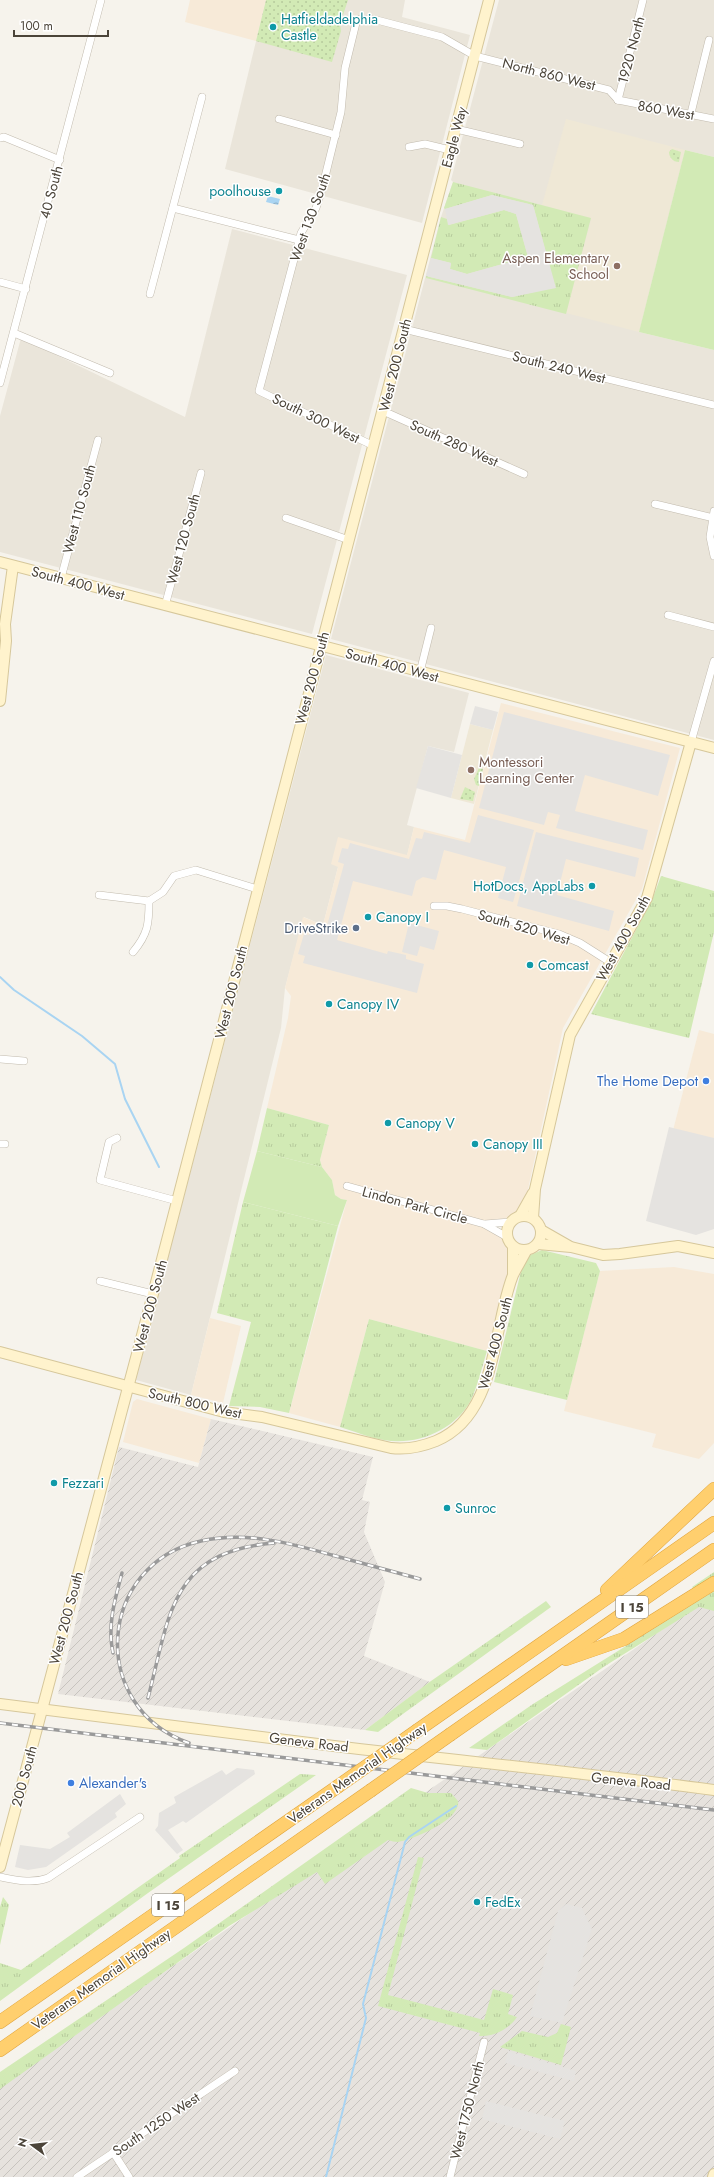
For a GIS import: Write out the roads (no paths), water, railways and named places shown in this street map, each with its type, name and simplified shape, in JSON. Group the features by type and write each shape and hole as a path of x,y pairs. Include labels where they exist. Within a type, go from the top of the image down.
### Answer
{"highway":[{"path":"570,1623 714,1488"},
{"name":"Veterans Memorial Highway","path":"0,2022 714,1523"},
{"name":"Veterans Memorial Highway","path":"0,2050 714,1550"},
{"path":"551,1665 624,1639 714,1583"}],"street":[{"name":"40 South","path":"0,383 101,0"},
{"name":"Eagle Way","path":"418,274 489,0"},
{"name":"1920 North","path":"618,100 643,0"},
{"name":"North 860 West","path":"360,19 373,19 442,37 475,56 609,90 618,100"},
{"name":"West 130 South","path":"259,391 299,240 316,208 336,135 341,112 345,68 356,23 360,19"},
{"path":"691,113 709,40"},
{"path":"150,294 202,97"},
{"name":"860 West","path":"618,100 651,108 691,113 714,119"},
{"path":"280,119 336,135"},
{"path":"456,129 520,144"},
{"path":"0,138 4,137 60,160"},
{"path":"409,147 425,144 450,150"},
{"path":"173,208 299,240"},
{"name":"West 200 South","path":"41,1709 153,1294 418,274"},
{"path":"0,282 26,289"},
{"name":"South 240 West","path":"404,328 714,405"},
{"path":"14,333 110,373"},
{"name":"South 300 West","path":"259,391 374,446"},
{"name":"South 280 West","path":"383,411 524,474"},
{"name":"West 110 South","path":"61,578 98,440"},
{"name":"West 120 South","path":"165,606 201,473"},
{"path":"655,504 713,516 710,537 714,556"},
{"path":"286,518 349,540"},
{"name":"South 400 West","path":"0,562 714,748"},
{"path":"0,701 6,641 5,624 13,566"},
{"path":"668,615 714,627"},
{"path":"420,672 431,628"},
{"name":"West 400 South","path":"533,1218 535,1189 570,1035 647,898 714,661"},
{"path":"98,895 149,901 163,892 174,876 196,870 257,889"},
{"path":"133,952 145,938 149,923 149,901"},
{"name":"South 520 West","path":"434,906 447,906 462,909 559,934 580,944 610,962"},
{"path":"0,1059 24,1061"},
{"path":"117,1138 108,1142 100,1180 177,1201"},
{"name":"Lindon Park Circle","path":"347,1186 484,1224"},
{"name":"West 400 South","path":"511,1222 520,1216 535,1189"},
{"path":"520,1216 533,1218 541,1230 571,1247"},
{"path":"484,1224 511,1222"},
{"path":"507,1237 508,1227 511,1222"},
{"path":"484,1224 507,1237 513,1247 526,1251 538,1244 571,1247 603,1255 678,1246 714,1253"},
{"path":"538,1244 541,1230"},
{"name":"West 400 South","path":"513,1247 513,1275"},
{"name":"West 400 South","path":"391,1448 403,1450 428,1444 444,1437 466,1419 484,1387 513,1275 526,1251"},
{"path":"100,1281 153,1294"},
{"name":"South 800 West","path":"0,1352 224,1412 262,1417 391,1448"},
{"name":"Geneva Road","path":"0,1704 341,1747 497,1763 583,1775 714,1790"},
{"name":"200 South","path":"0,1867 41,1709"},
{"path":"0,1876 23,1881 40,1881 48,1878 140,1817"},
{"name":"West 1750 North","path":"450,2177 484,2042"},
{"name":"South 1250 West","path":"77,2177 235,2071"},
{"path":"113,2152 129,2177"}],"water":[{"path":"268,196 280,199 278,205 266,202"}],"waterway":[{"path":"0,977 14,990 82,1036 115,1064 125,1099 159,1167"},
{"path":"326,2177 366,2018 363,2004 405,1842 409,1837 456,1806"}],"railway":[{"path":"189,1743 156,1725 133,1699 121,1669 118,1637 125,1606 141,1577 166,1555 201,1541 218,1538 251,1538 300,1546 420,1579"},
{"path":"148,1698 170,1614 180,1592 194,1574 214,1559 240,1549 274,1543"},
{"path":"113,1653 111,1643 111,1622 114,1602 122,1573"},
{"path":"0,1723 714,1810"}],"place":[{"name":"Hatfieldadelphia Castle","path":"273,27"},
{"name":"poolhouse","path":"279,191"},
{"name":"Aspen Elementary School","path":"617,266"},
{"name":"Montessori Learning Center","path":"471,770"},
{"name":"HotDocs, AppLabs","path":"592,886"},
{"name":"Canopy I","path":"368,917"},
{"name":"DriveStrike","path":"356,928"},
{"name":"Comcast","path":"530,965"},
{"name":"Canopy IV","path":"329,1004"},
{"name":"The Home Depot","path":"706,1081"},
{"name":"Canopy V","path":"388,1123"},
{"name":"Canopy III","path":"475,1144"},
{"name":"Fezzari","path":"54,1483"},
{"name":"Sunroc","path":"447,1508"},
{"name":"Alexander's","path":"71,1783"},
{"name":"FedEx","path":"477,1902"}]}
